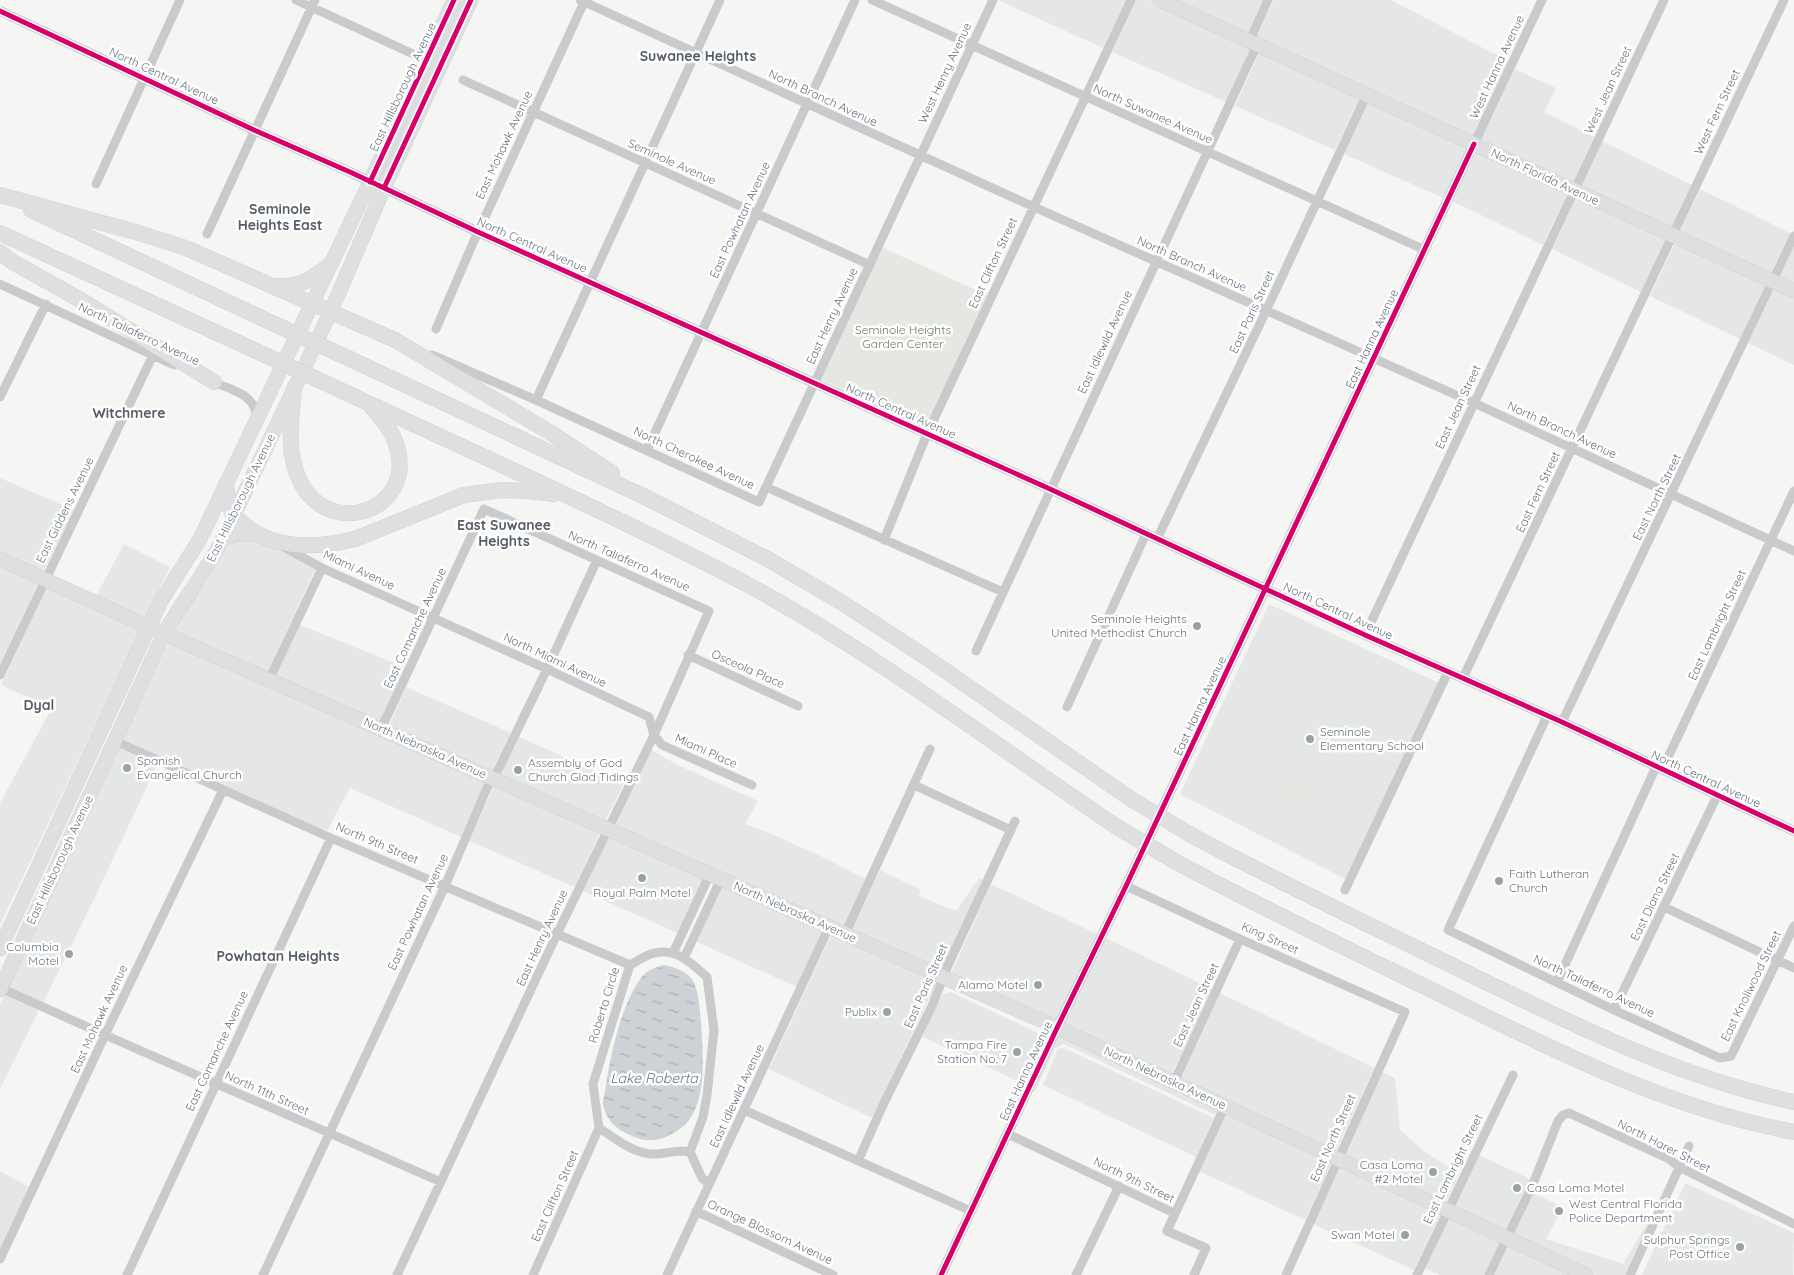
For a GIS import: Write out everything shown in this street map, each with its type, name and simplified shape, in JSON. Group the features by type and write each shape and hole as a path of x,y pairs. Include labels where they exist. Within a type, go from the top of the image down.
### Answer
{"highway":[{"path":"0,195 163,240 210,257 394,340 551,433 641,495"},
{"path":"0,195 641,495 766,558 848,607 921,654 1130,799 1191,835 1285,883 1610,1041 1671,1066 1794,1102"},
{"path":"0,233 570,497 712,566 828,631 907,682 1117,827 1244,899 1564,1055 1657,1094 1752,1124 1794,1142"},
{"path":"0,252 11,261 86,303 214,382"},
{"path":"271,285 301,284 315,277 331,264"},
{"path":"294,388 291,446 295,469 308,495 322,507 336,512 358,513 377,505 390,492 398,476 400,459 396,441 369,404"},
{"path":"226,484 229,504 234,515 255,533 276,542 323,545 347,541 464,495 502,490 529,491 570,497"},
{"path":"223,538 236,534 255,533"},
{"path":"1752,1124 1794,1132"}],"main road":[{"name":"East Hillsborough Avenue","path":"0,949 161,600 200,539 370,182 454,0"},
{"name":"East Hillsborough Avenue","path":"0,988 164,634 211,562 234,515 331,311 384,188 471,0"},
{"name":"North Florida Avenue","path":"1160,0 1794,291"},
{"name":"North Nebraska Avenue","path":"0,559 164,634 1057,1028 1586,1275"},
{"path":"43,897 42,883 60,840 55,830"}],"street":[{"path":"96,184 180,0"},
{"path":"296,0 313,4 426,60"},
{"path":"536,400 720,0"},
{"name":"East Powhatan Avenue","path":"647,450 855,0"},
{"name":"North Suwanee Avenue","path":"872,0 1425,250"},
{"name":"West Henry Avenue","path":"920,156 993,0"},
{"name":"East Clifton Street","path":"884,540 927,434 1131,0"},
{"name":"East Idlewild Avenue","path":"976,651 1254,52 1253,33 1268,0"},
{"name":"West Hanna Avenue","path":"1474,144 1542,0"},
{"name":"West Jean Street","path":"1574,190 1664,0"},
{"name":"West Fern Street","path":"1673,235 1784,0"},
{"name":"North Branch Avenue","path":"583,1 920,156 1474,403 1794,551"},
{"name":"East Mohawk Avenue","path":"436,330 478,232 583,1"},
{"path":"207,234 313,4"},
{"name":"North Central Avenue","path":"0,11 478,232 815,383 1365,635 1562,722 1794,831"},
{"name":"Seminole Avenue","path":"463,80 870,266"},
{"name":"East Paris Street","path":"1157,539 1367,94"},
{"name":"East Hanna Avenue","path":"941,1275 1266,589 1474,144"},
{"name":"East Henry Avenue","path":"766,487 920,156"},
{"name":"East Jean Street","path":"1365,635 1574,190"},
{"name":"East Fern Street","path":"1464,678 1673,235"},
{"name":"East North Street","path":"1562,722 1794,236"},
{"name":"North Taliaferro Avenue","path":"0,284 242,395 254,404 257,417"},
{"path":"0,397 46,304"},
{"name":"North Cherokee Avenue","path":"394,340 536,400 759,502 766,487 1003,592"},
{"name":"East Giddens Avenue","path":"0,674 153,355"},
{"name":"East Lambright Street","path":"1557,982 1794,492"},
{"name":"North Taliaferro Avenue","path":"484,509 709,611"},
{"name":"East Comanche Avenue","path":"382,730 484,509"},
{"path":"1067,707 1146,534"},
{"name":"Miami Avenue","path":"276,542 322,568 433,618"},
{"name":"East Powhatan Avenue","path":"263,1275 445,886 487,788 547,670 597,560"},
{"path":"269,680 322,568"},
{"name":"East Henry Avenue","path":"397,1275 557,934 654,734 709,611"},
{"name":"North Miami Avenue","path":"433,618 649,717 654,734"},
{"name":"Osceola Place","path":"688,655 798,706"},
{"path":"1345,890 1448,672"},
{"name":"North Taliaferro Avenue","path":"1547,716 1448,930 1614,1010 1720,1058 1730,1056"},
{"name":"Miami Place","path":"654,734 662,745 752,785"},
{"name":"North 9th Street","path":"115,741 331,838 630,965"},
{"path":"845,934 930,749"},
{"path":"914,786 1011,830"},
{"name":"East Mohawk Avenue","path":"0,1259 223,790"},
{"name":"East Diana Street","path":"1614,1010 1717,796"},
{"name":"East Paris Street","path":"858,1161 1015,821"},
{"name":"East Comanche Avenue","path":"128,1275 215,1084 331,838"},
{"path":"709,1184 702,1178 690,1152 703,1117 714,1030 707,977 684,958 673,953 715,876"},
{"path":"684,958 715,876"},
{"name":"King Street","path":"1126,886 1405,1012"},
{"path":"1664,907 1794,968"},
{"name":"East Knollwood Street","path":"1730,1056 1794,926"},
{"name":"East Idlewild Avenue","path":"666,1275 830,927"},
{"name":"East Jean Street","path":"1174,1082 1240,939"},
{"name":"Roberta Circle","path":"599,1128 593,1084 630,965 654,953 673,953"},
{"name":"North 11th Street","path":"0,988 105,1036 441,1182"},
{"name":"East North Street","path":"1286,1275 1405,1012"},
{"name":"East Lambright Street","path":"1417,1275 1513,1075"},
{"path":"1174,1213 1225,1106"},
{"path":"744,1110 971,1211"},
{"name":"North Harer Street","path":"1507,1238 1533,1184 1558,1121 1563,1115 1569,1113 1669,1159 1679,1167 1794,1224"},
{"path":"599,1128 633,1150 653,1154 682,1150 690,1152"},
{"name":"East Clifton Street","path":"533,1275 599,1128"},
{"name":"North 9th Street","path":"1008,1134 1174,1213 1166,1230 1206,1248 1196,1271"},
{"path":"1630,1275 1689,1146"},
{"path":"1076,1275 1118,1186"},
{"name":"Orange Blossom Avenue","path":"696,1212 833,1275"},
{"path":"1489,1275 1507,1238"}],"shaded area":[{"path":"998,0 1126,0 1103,48"},
{"path":"1136,0 1150,0 1251,47 1226,102 1112,52"},
{"path":"1170,0 1263,0 1247,35"},
{"path":"1274,0 1391,0 1508,61 1472,138 1255,39"},
{"path":"1260,51 1361,96 1335,150 1235,106"},
{"path":"1515,69 1556,88 1544,112 1594,137 1572,184 1480,142"},
{"path":"1369,100 1468,146 1443,198 1344,154"},
{"path":"1602,141 1692,185 1671,229 1580,188"},
{"path":"1477,150 1568,192 1543,245 1452,201"},
{"path":"1700,189 1790,233 1770,275 1679,233"},
{"path":"1577,196 1667,237 1641,292 1552,249"},
{"path":"1676,241 1767,283 1740,339 1650,296"},
{"path":"1794,247 1794,286 1779,279"},
{"path":"1775,287 1794,296 1794,365 1748,343"},
{"path":"0,478 74,510 42,574 0,554"},
{"path":"248,538 286,553 315,569 267,674 173,633 182,614 227,541"},
{"path":"124,544 170,567 144,621 95,598"},
{"path":"0,563 39,582 0,664"},
{"path":"47,586 141,628 0,925 0,803 52,708 1,685"},
{"name":"Seminole Elementary School","path":"1269,604 1439,683 1347,880 1180,794"},
{"path":"300,625 404,667 379,724 275,678"},
{"path":"170,641 486,780 461,837 350,788 327,831 123,740"},
{"path":"406,687 511,733 491,773 388,728"},
{"path":"519,737 622,783 633,765 604,823 499,777"},
{"path":"120,748 157,765 43,1003 9,987"},
{"path":"651,750 680,766 758,801 745,824 827,859 865,879 843,928 613,827"},
{"path":"495,784 601,831 575,887 469,841"},
{"path":"610,835 708,878 682,935 583,891"},
{"path":"880,870 921,890 919,896 956,911 979,878 983,879 941,972 851,932"},
{"path":"716,882 824,929 797,987 690,939"},
{"path":"991,884 1097,934 1055,1022 950,976"},
{"path":"832,933 938,980 872,1118 769,1069"},
{"path":"1106,938 1212,989 1171,1076 1063,1026"},
{"path":"951,992 1036,1032 1039,1036 1039,1045 1021,1083 921,1036 943,994"},
{"path":"1220,993 1374,1068 1335,1153 1180,1080"},
{"path":"5,994 39,1010 0,1089 0,1005"},
{"path":"1060,1033 1219,1108 1215,1115 1064,1044 1055,1048 1035,1092 1033,1091"},
{"path":"1064,1048 1214,1118 1196,1157 1043,1085 1058,1049"},
{"path":"1382,1072 1395,1078 1400,1130 1425,1152 1452,1169 1460,1171 1445,1204 1344,1157"},
{"path":"1227,1112 1332,1161 1305,1220 1199,1171"},
{"path":"1479,1155 1530,1179 1505,1232 1453,1208"},
{"path":"1340,1165 1441,1212 1414,1270 1313,1224"},
{"path":"0,1171 29,1187 0,1248"},
{"path":"1685,1183 1794,1233 1793,1275 1642,1275"},
{"path":"1533,1193 1563,1207 1546,1239 1623,1264 1652,1215 1625,1275 1596,1275 1513,1236"},
{"path":"1450,1216 1501,1240 1484,1275 1440,1275 1425,1268"},
{"path":"1510,1244 1576,1275 1494,1275"}],"green space":[{"name":"Seminole Heights Garden Center","path":"881,247 987,295 926,426 820,379"},
{"path":"1286,775 1311,787 1300,809 1282,800 1286,788 1282,782"}],"water":[{"name":"Lake Roberta","path":"663,965 674,967 684,972 693,981 697,992 702,1035 701,1087 695,1110 685,1125 668,1136 656,1140 645,1140 618,1129 607,1116 603,1102 610,1060 628,1001 643,976 650,970"}],"cycle path":[{"path":"370,182 454,0"},
{"path":"384,188 471,0"},
{"path":"0,11 478,232 1050,489 1365,635 1562,722 1794,831"},
{"path":"941,1275 1126,886 1474,144"}],"place":[{"name":"Seminole Heights United Methodist Church","path":"1197,626"},
{"name":"Seminole Elementary School","path":"1310,739"},
{"name":"Spanish Evangelical Church","path":"127,768"},
{"name":"Assembly of God Church Glad Tidings","path":"518,770"},
{"name":"Royal Palm Motel","path":"642,878"},
{"name":"Faith Lutheran Church","path":"1499,881"},
{"name":"Columbia Motel","path":"69,954"},
{"name":"Alamo Motel","path":"1038,985"},
{"name":"Publix","path":"887,1012"},
{"name":"Tampa Fire Station No. 7","path":"1017,1052"},
{"name":"Casa Loma #2 Motel","path":"1433,1172"},
{"name":"Casa Loma Motel","path":"1517,1188"},
{"name":"West Central Florida Police Department","path":"1559,1211"},
{"name":"Swan Motel","path":"1405,1235"},
{"name":"Sulphur Springs Post Office","path":"1740,1247"}],"district":[{"name":"Suwanee Heights","path":"698,56"},
{"name":"Seminole Heights East","path":"280,217"},
{"name":"Witchmere","path":"129,413"},
{"name":"East Suwanee Heights","path":"504,534"},
{"name":"Dyal","path":"39,705"},
{"name":"Powhatan Heights","path":"278,956"}]}
